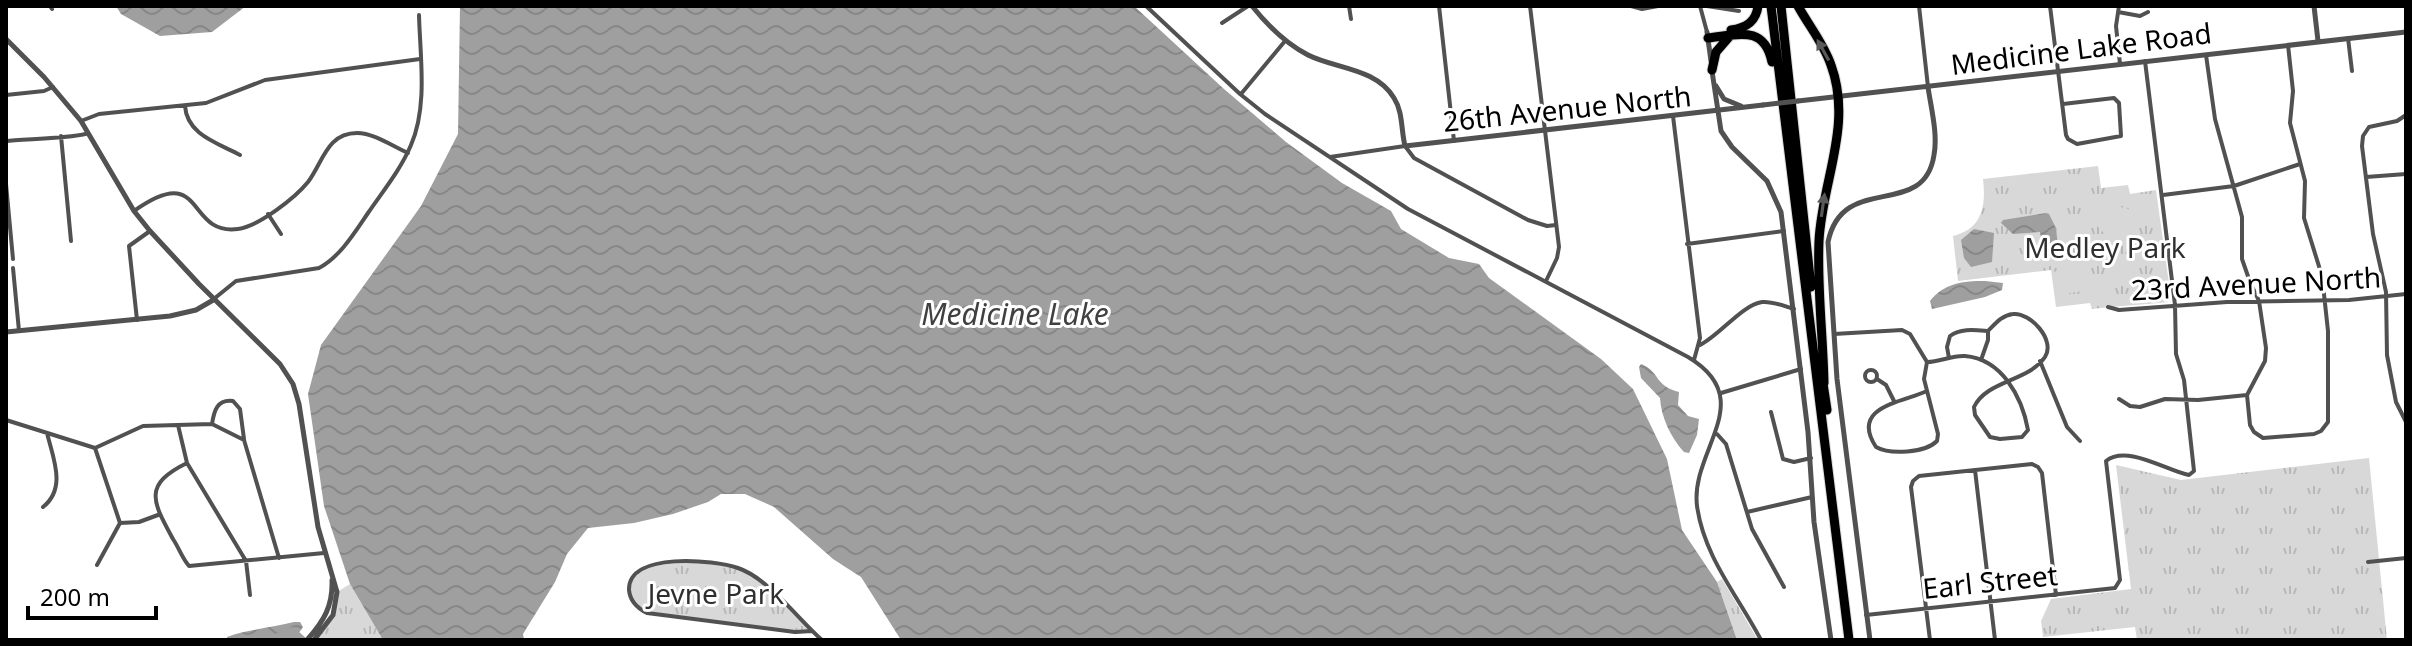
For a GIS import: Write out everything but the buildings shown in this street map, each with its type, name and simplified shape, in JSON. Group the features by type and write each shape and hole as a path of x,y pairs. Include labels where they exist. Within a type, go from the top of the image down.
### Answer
{"highway":[{"path":"1707,35 1744,27 1756,17 1758,6"},
{"path":"1771,6 1849,640"},
{"path":"1781,6 1855,640"},
{"path":"1798,6 1829,59 1839,97 1839,132 1823,200 1819,242 1825,395"},
{"path":"1707,35 1755,36 1767,48 1785,123"},
{"path":"1712,74 1719,47 1729,37 1736,35"}],"street":[{"path":"1146,6 1240,94 1408,209 1694,360 1711,375 1721,393 1716,434 1698,480 1698,509 1708,548 1761,640"},
{"path":"1222,23 1250,6 1285,41 1320,60 1370,77 1393,96 1400,112 1405,146 1414,158 1528,220 1556,225"},
{"path":"1349,6 1351,19"},
{"path":"1439,6 1454,141"},
{"path":"1530,6 1558,254 1546,281"},
{"path":"1631,6 1642,9 1658,6"},
{"path":"1700,6 1719,125 1726,140 1759,171 1774,191 1781,212 1831,640"},
{"path":"1707,6 1739,11"},
{"path":"1870,640 1832,334 1828,250 1832,226 1841,213 1855,203 1899,195 1920,182 1933,161 1935,141 1919,6"},
{"path":"2050,6 2066,135 2074,144 2119,138 2123,134 2117,100 2111,98 2063,104"},
{"path":"2314,6 2318,41"},
{"path":"2120,64 2116,26 2118,9 2140,16 2148,12"},
{"path":"6,332 184,313 209,304 236,281 326,265 359,227 408,153 419,120 419,15"},
{"name":"Medicine Lake Road","path":"1809,100 2406,32"},
{"path":"2348,38 2352,71"},
{"path":"6,39 81,121 134,211 150,231 280,364 293,384 324,553 337,592 333,615 311,639"},
{"path":"1240,94 1285,41"},
{"path":"2206,53 2212,107 2242,217 2242,259 2259,301 2266,355 2247,395 2250,425 2256,435 2268,439 2314,434 2324,429 2329,417 2328,331 2320,269 2305,225 2305,181 2290,123 2293,91 2288,45"},
{"path":"81,121 99,114 206,103 265,80 420,59"},
{"path":"2145,61 2175,305 2176,354 2186,400"},
{"path":"1712,74 1724,99 1745,108"},
{"path":"6,95 44,91 53,87"},
{"name":"26th Avenue North","path":"1330,157 1809,100"},
{"path":"185,106 193,130 240,155"},
{"path":"2406,115 2397,121 2374,125 2365,132 2362,141 2373,234 2386,296 2391,379 2396,402 2406,422"},
{"path":"1673,116 1700,345 1694,360"},
{"path":"6,141 61,136 78,138 88,133"},
{"path":"134,211 170,192 189,198 208,220 222,227 245,227 301,190 332,142 347,134 363,134 408,153"},
{"path":"61,136 71,241"},
{"path":"2162,195 2234,186 2300,164"},
{"path":"2366,177 2406,174"},
{"path":"6,184 13,259"},
{"path":"268,214 281,234"},
{"path":"137,320 129,246 150,231"},
{"path":"1687,244 1784,231"},
{"path":"13,268 19,331"},
{"name":"23rd Avenue North","path":"2108,307 2119,310 2259,301 2324,301 2406,294"},
{"path":"1700,345 1756,304 1770,302 1794,309"},
{"path":"1927,362 1962,356 1994,365 2008,381 2028,426 2027,433 2022,437 1995,439 1986,434 1974,407 1981,397 2008,381 2040,361 2047,352 2044,337 2029,317 2010,314 1988,331 1955,333 1948,341 1949,358"},
{"path":"1832,334 1902,330 1914,339 1927,362 1924,373 1938,434 1935,444 1927,448 1887,452 1876,447 1870,435 1871,421 1877,411 1894,401 1927,391"},
{"path":"1981,360 1988,331"},
{"path":"2040,361 2067,427 2080,441"},
{"path":"1721,393 1801,369"},
{"path":"1877,379 1886,385 1894,401"},
{"path":"2119,399 2135,407 2165,399 2247,395"},
{"name":"Earl Street","path":"1866,615 2118,586 2120,580 2106,465 2108,458 2119,456 2148,461 2191,474 2195,467 2186,400"},
{"path":"212,424 222,401 233,401 240,409 244,440 279,558"},
{"path":"1771,412 1783,459 1794,462 1811,458"},
{"path":"6,420 95,448 133,429 178,425 212,424 244,440"},
{"path":"178,425 187,463 246,561 250,595"},
{"path":"43,507 55,495 58,482 47,433"},
{"path":"1716,434 1726,444 1752,529 1784,587"},
{"path":"95,448 120,523"},
{"path":"187,463 170,471 160,482 156,501 158,515 189,566 324,553"},
{"path":"1930,640 1911,487 1919,476 2032,464 2038,467 2042,473 2056,595"},
{"path":"1975,470 1995,640"},
{"path":"2406,486 2406,507"},
{"path":"1747,512 1812,497"},
{"path":"120,523 144,521 158,515"},
{"path":"97,565 120,523"},
{"path":"2368,562 2406,558"},
{"path":"812,631 795,632 647,613 636,607 631,599 630,583 639,570 655,563 708,563 734,567 758,580 822,640"}],"green space":[{"name":"Medley Park","path":"2098,166 2101,188 2128,185 2130,194 2156,190 2171,298 2168,302 2092,309 2090,303 2056,307 2051,270 1958,281 1953,236 1971,228 1980,215 1984,198 1983,179"},
{"path":"2112,206 2126,208 2137,215 2112,241 2087,216"},
{"path":"2082,268 2084,291 2056,295 2052,272"},
{"path":"2369,458 2387,640 2137,640 2135,627 2043,637 2041,621 2051,599 2131,589 2116,465 2181,480"},
{"name":"Jevne Park","path":"662,562 711,563 739,569 769,588 812,631 647,613 631,599 632,583 637,573"},
{"path":"1722,579 1758,640 1737,640 1717,582"},
{"path":"350,584 383,640 314,640 328,625 337,592"}],"water":[{"path":"116,6 246,6 212,32 160,36 121,14"},
{"name":"Medicine Lake","path":"460,6 1134,6 1286,142 1342,183 1391,211 1401,229 1449,258 1479,264 1489,278 1601,359 1633,389 1667,459 1682,530 1717,582 1737,640 901,640 861,577 833,559 774,507 745,494 721,494 673,514 634,523 588,528 567,554 555,582 523,634 524,640 383,640 350,584 324,506 308,394 321,345 421,206 458,134"},
{"path":"2046,213 2056,228 2058,247 2047,252 2042,246 2040,232 2013,234 2001,223 2003,220"},
{"path":"1974,229 1994,233 1992,262 1971,267 1964,258 1961,240"},
{"path":"1962,283 2003,283 2002,290 1932,309 1930,301 1941,290"},
{"path":"1641,364 1665,386 1679,392 1678,405 1688,416 1699,419 1697,435 1689,453 1684,452 1671,434 1660,398 1641,378"},
{"path":"300,622 303,627 294,640 227,640 235,634"}],"waterway":[{"path":"271,640 292,631 302,640"}]}
